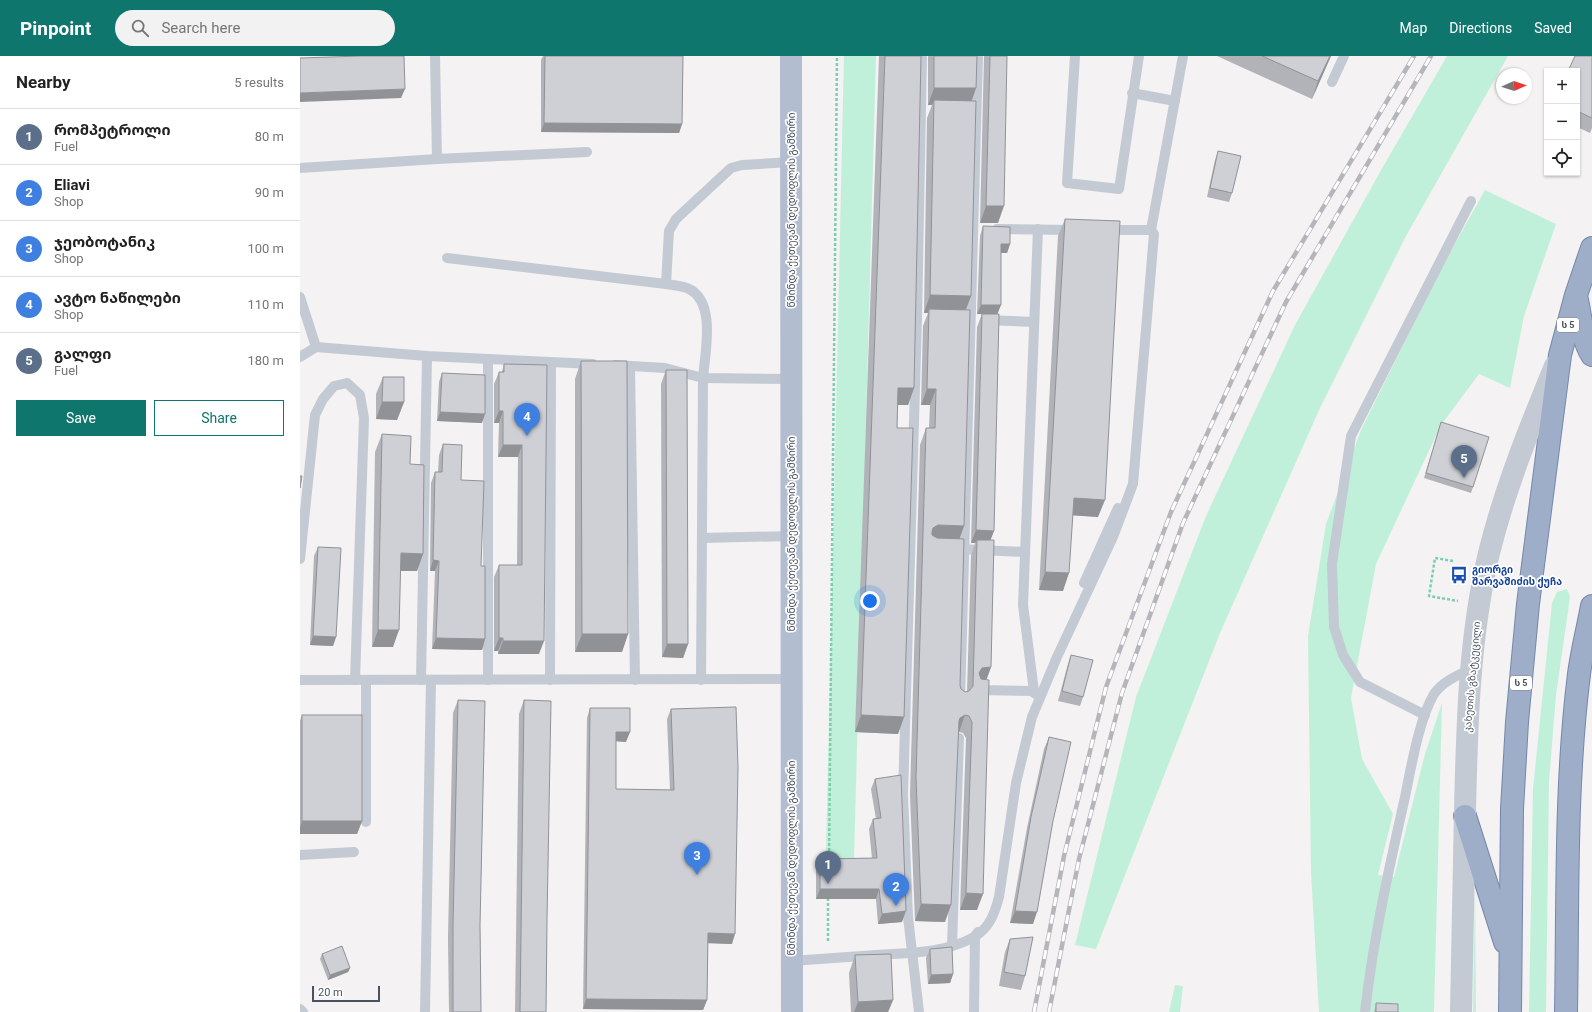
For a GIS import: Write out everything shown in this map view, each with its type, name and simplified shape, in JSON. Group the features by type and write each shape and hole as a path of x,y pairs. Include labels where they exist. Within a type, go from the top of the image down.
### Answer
{"highway":[{"name":"კახეთის გზატკეცილი","path":"1510,1012 1512,809 1517,722 1528,604 1560,355 1576,295 1592,248"},
{"path":"1576,295 1583,332 1588,349 1592,355"},
{"path":"1566,1012 1569,803 1573,738 1579,673 1592,606"},
{"path":"1579,673 1592,648"},
{"path":"1465,816 1511,961"}],"main road":[{"name":"წმინდა ქეთევან დედოფლის გამზირი","path":"791,56 792,1012"}],"street":[{"name":"კახეთის გზატკეცილი","path":"1461,1012 1466,737 1478,605 1501,506 1517,458 1560,355"}],"lane":[{"path":"435,56 436,159"},
{"path":"919,1012 908,916 903,795 921,320 925,111 922,56"},
{"path":"960,702 968,320 983,229 973,112 978,56"},
{"path":"1075,56 1067,183 1119,189 1132,93 1139,56"},
{"path":"1149,230 1183,56"},
{"path":"1332,82 1344,56"},
{"path":"1132,93 1174,101"},
{"path":"300,168 436,159 587,152"},
{"path":"666,284 669,231 676,219 732,168 742,165 791,162"},
{"path":"1425,715 1360,682 1343,655 1334,627 1332,564 1351,436 1471,201"},
{"path":"792,961 912,952 952,946 975,936 988,925 995,913 999,897 1016,783 1032,717 1036,693 1113,537 1133,484 1154,234 1149,230 983,229"},
{"path":"1036,693 1023,605 1038,229"},
{"path":"447,258 666,284 688,288 703,301 707,320 703,378 701,680"},
{"path":"300,297 316,347"},
{"path":"968,320 1034,322"},
{"path":"300,357 316,347 427,356 665,368 703,378 791,379"},
{"path":"425,1012 427,356"},
{"path":"488,359 488,680"},
{"path":"550,680 551,362"},
{"path":"630,366 636,680"},
{"path":"300,559 315,415 323,399 334,386 346,383 360,395 364,418 355,680"},
{"path":"702,538 791,536"},
{"path":"944,548 1025,552"},
{"path":"1365,1012 1384,889 1410,771 1425,715 1434,694 1447,681 1471,669"},
{"path":"300,680 791,679"},
{"path":"366,680 366,822"},
{"path":"979,690 1036,693"},
{"path":"952,946 958,738"},
{"path":"300,855 354,852"},
{"path":"974,1012 975,936"},
{"path":"300,1009 303,1012"}],"path":[{"path":"829,863 837,56"},
{"path":"1453,561 1436,558 1429,596 1478,605"},
{"path":"828,895 828,958"}],"green space":[{"path":"844,56 876,56 854,858 847,866 834,864 826,854"},
{"path":"1447,56 1508,56 1501,68 1496,68 1496,77 1406,236 1320,408 1220,633 1096,949 1075,945 1136,697 1206,516 1295,325 1380,172"},
{"path":"1485,190 1556,224 1524,316 1510,388 1479,374 1441,425 1376,564 1351,698 1362,759 1393,814 1378,875 1394,877 1425,754 1442,703 1434,1012 1319,1012 1311,872 1308,636 1326,524 1361,430 1442,267"},
{"path":"1567,589 1570,597 1556,695 1549,782 1546,1012 1529,1012 1533,789 1552,603 1557,592"},
{"path":"1475,884 1476,1012 1473,1012"},
{"path":"1175,985 1183,986 1180,1012 1169,1012"}],"building":[{"path":"404,56 405,89 300,93 300,58"},
{"path":"545,56 683,56 682,124 544,123"},
{"path":"885,56 921,56 914,388 898,388 897,428 913,428 904,717 861,715"},
{"path":"934,56 977,56 976,88 934,88"},
{"path":"990,56 1007,56 1004,206 986,206"},
{"path":"1262,56 1330,56 1318,81"},
{"path":"1575,56 1592,56 1592,118 1580,112 1580,68 1569,68"},
{"path":"934,100 976,101 971,296 930,295"},
{"path":"1218,151 1241,156 1232,193 1210,188"},
{"path":"1065,219 1120,221 1105,500 1074,498 1069,573 1045,572"},
{"path":"983,226 1010,227 1010,244 1001,244 1001,305 981,305"},
{"path":"929,309 970,310 964,526 938,525 933,528 932,532 932,535 937,538 964,539 960,685 961,689 965,692 969,691 973,686 977,540 994,540 991,667 982,668 979,673 981,679 989,680 983,894 966,893 972,722 969,716 965,715 960,718 959,721 951,905 921,904 916,778 926,428 935,428 936,389 927,389"},
{"path":"982,314 999,314 994,531 976,530"},
{"path":"581,361 627,361 628,634 582,634"},
{"path":"504,364 547,365 544,641 503,641 503,638 499,638 499,565 522,565 522,445 503,445 503,411 499,411 499,372 504,372"},
{"path":"666,370 687,370 688,644 667,644"},
{"path":"442,373 485,375 485,414 440,412"},
{"path":"383,377 404,377 404,402 382,402"},
{"path":"1441,422 1489,437 1473,487 1426,473"},
{"path":"382,434 411,436 410,464 424,465 423,554 401,553 399,630 378,630"},
{"path":"443,444 462,445 461,480 484,481 481,566 485,566 485,639 436,638 439,561 433,560 435,472 442,472"},
{"path":"300,476 302,476 300,488"},
{"path":"318,547 341,548 336,637 313,636"},
{"path":"1071,655 1093,660 1083,697 1062,691"},
{"path":"458,700 485,701 480,925 481,1012 453,1012 453,925"},
{"path":"524,700 551,701 546,1012 520,1012"},
{"path":"736,707 738,767 735,934 708,933 707,1000 586,999 590,708 630,708 630,732 616,732 616,789 674,790 671,709"},
{"path":"302,715 362,715 362,821 302,821"},
{"path":"1049,737 1071,742 1053,821 1037,912 1015,911 1031,817"},
{"path":"901,775 906,911 882,914 879,889 820,889 820,859 877,858 873,819 881,818 875,779"},
{"path":"1033,937 1025,976 1004,972 1010,939"},
{"path":"342,946 350,968 330,975 322,954"},
{"path":"952,947 953,974 931,975 930,949"},
{"path":"891,954 893,1000 858,1002 855,955"},
{"path":"1376,1003 1398,1004 1398,1012 1376,1012"}],"railway":[{"path":"1034,1012 1064,856 1106,687 1171,512 1273,291 1414,56"},
{"path":"1049,1012 1079,859 1122,693 1183,523 1286,302 1431,56"}],"place":[{"name":"ავტო ნაწილები","path":"527,436"},
{"name":"გალფი","path":"1464,478"},
{"name":"გიორგი შარვაშიძის ქუჩა","path":"1459,575"},
{"name":"ჯეობოტანიკ","path":"697,875"},
{"name":"რომპეტროლი","path":"828,884"},
{"name":"Eliavi","path":"896,906"}]}
